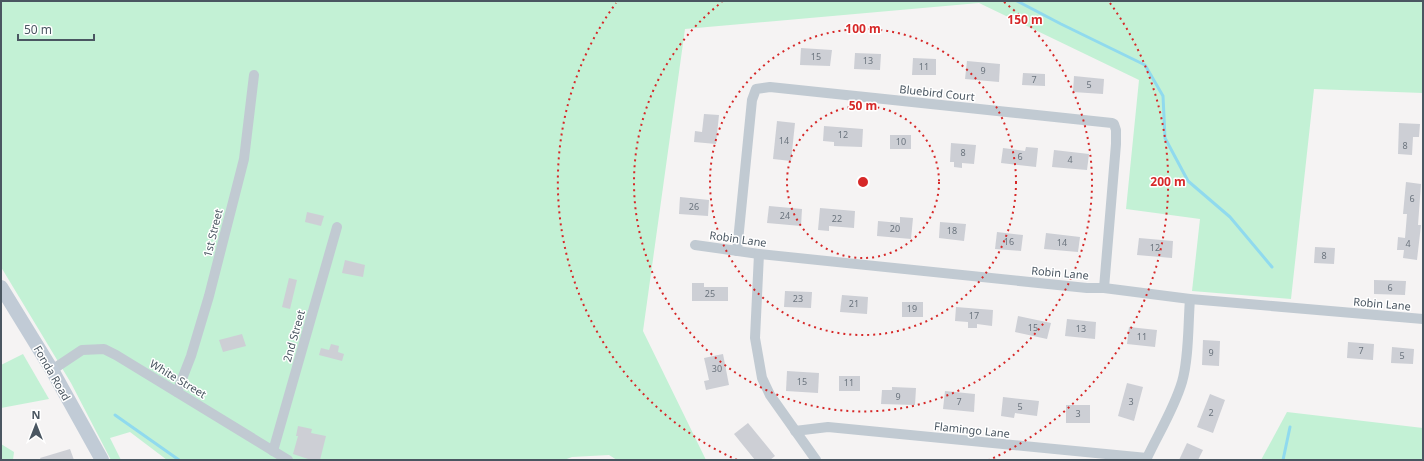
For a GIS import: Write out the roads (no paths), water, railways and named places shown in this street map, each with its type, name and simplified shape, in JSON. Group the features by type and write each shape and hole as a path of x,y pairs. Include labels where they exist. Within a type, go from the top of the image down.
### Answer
{"street":[{"name":"1st Street","path":"177,392 191,356 209,296 244,159 254,75"},
{"name":"Bluebird Court","path":"737,251 754,93 756,89 770,87 1114,124 1116,130 1116,144 1104,288"},
{"name":"2nd Street","path":"274,451 337,227"},
{"name":"Robin Lane","path":"695,245 759,254 1086,288 1104,288 1190,299 1423,320"},
{"path":"759,254 755,338 762,378 770,395 816,460"},
{"name":"Fonda Road","path":"1,287 52,370 102,460"},
{"path":"1146,459 1176,399 1183,381 1186,368 1190,299"},
{"name":"White Street","path":"52,370 82,350 104,349 288,460"},
{"name":"Flamingo Lane","path":"795,430 828,428 1146,459"}],"waterway":[{"path":"1017,1 1145,65 1163,96 1165,138 1188,181 1230,217 1272,267"},
{"path":"115,415 179,460"},
{"path":"1283,460 1290,427"}]}
